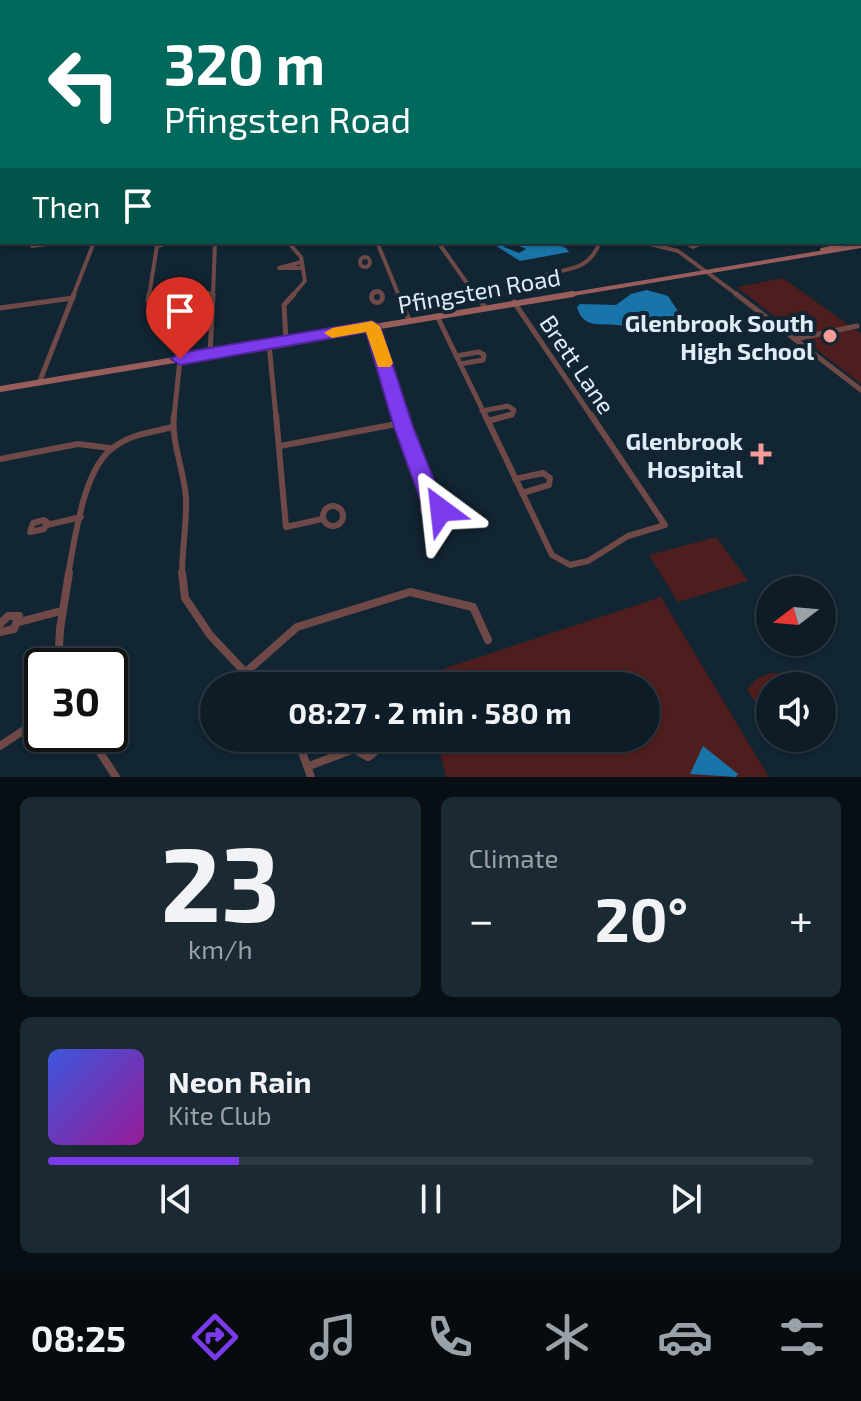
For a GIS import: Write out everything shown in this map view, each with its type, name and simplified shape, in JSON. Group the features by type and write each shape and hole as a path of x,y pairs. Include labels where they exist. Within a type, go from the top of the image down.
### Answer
{"main road":[{"name":"Pfingsten Road","path":"0,389 850,244"}],"street":[{"path":"39,383 93,244"},
{"path":"160,244 157,246 148,301 213,293"},
{"path":"210,354 215,244"},
{"path":"286,341 282,311 287,300 305,281 300,254 290,244"},
{"path":"378,244 409,320"},
{"path":"439,244 485,307"},
{"path":"538,277 590,263 599,244"},
{"path":"650,244 678,251 706,270 861,390"},
{"path":"678,251 685,244"},
{"path":"371,261 384,259"},
{"path":"283,264 303,265 284,270 279,268 283,264"},
{"path":"384,296 398,294"},
{"path":"0,308 73,298"},
{"name":"Brett Lane","path":"514,302 665,525 625,537 595,559 568,565 552,555 522,493"},
{"path":"436,315 488,421 515,479 522,493 549,485 550,478 543,473 515,479"},
{"path":"372,326 402,423 431,499"},
{"path":"796,339 857,326"},
{"path":"269,344 286,527 322,519"},
{"path":"456,356 476,352 484,355 483,360 460,364"},
{"path":"180,359 173,427 182,463 186,500 182,572 185,598 210,635 246,672 297,627 410,592 473,607 488,640"},
{"path":"482,411 505,406 514,410 512,415 488,421"},
{"path":"280,446 402,423"},
{"path":"57,648 61,611 95,468 111,448 136,436 173,427"},
{"path":"0,459 78,444 111,448"},
{"path":"47,525 81,517"},
{"path":"0,632 8,632 19,622 61,611"},
{"path":"0,624 15,614 19,616 19,622"},
{"path":"0,746 24,730"},
{"path":"100,752 116,777"},
{"path":"303,752 311,777"},
{"path":"309,766 339,752"}],"shaded area":[{"path":"783,278 861,334 861,384 737,287"},
{"path":"716,537 748,581 678,602 649,555"},
{"path":"661,597 769,777 446,777 440,752 660,752 660,672 434,672"},
{"path":"756,680 756,703 747,689"}],"water":[{"path":"493,244 504,244 504,247 519,253 526,249 515,244 555,244 569,252 520,261"},
{"path":"647,290 668,296 685,322 662,331 646,333 625,326 590,323 584,320 577,307 580,304 616,305 631,294"},
{"path":"703,746 738,774 736,777 690,774"}],"slow traffic":[{"path":"332,333 372,326 384,363"}],"place":[{"name":"Glenbrook South High School","path":"830,336"},
{"name":"Glenbrook Hospital","path":"761,454"}],"route":[{"path":"180,359 372,326 431,499 439,502 441,510"}]}
